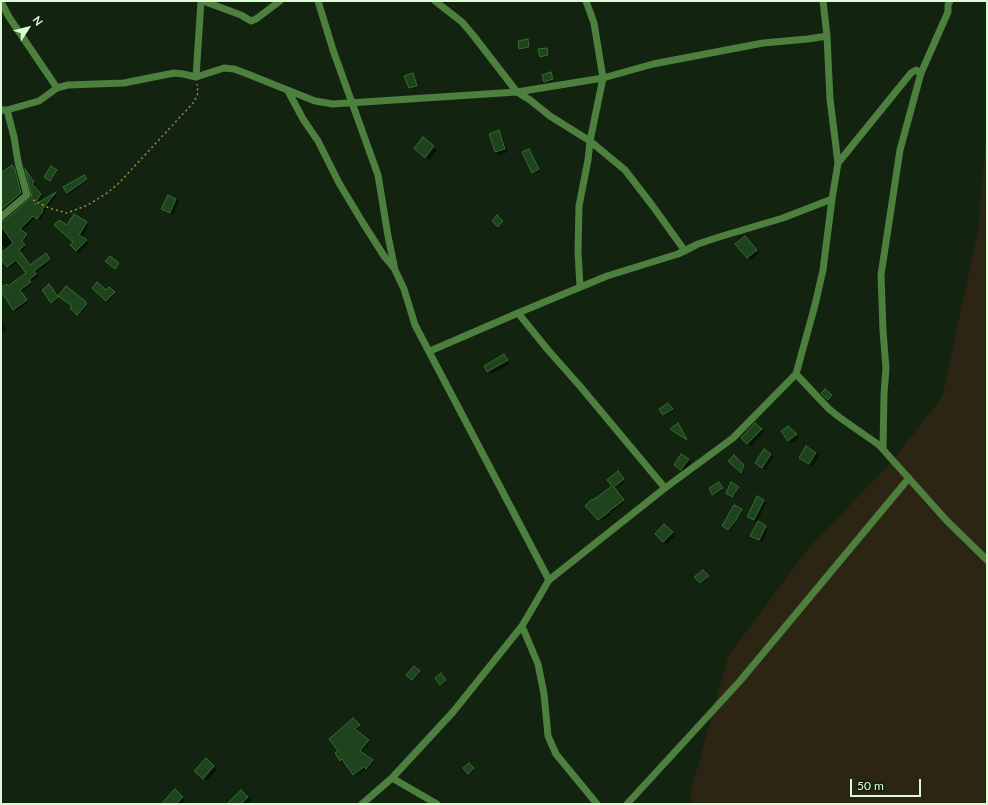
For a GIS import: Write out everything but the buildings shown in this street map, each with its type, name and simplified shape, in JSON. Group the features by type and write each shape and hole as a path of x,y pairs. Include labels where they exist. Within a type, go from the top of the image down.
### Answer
{"street":[{"path":"196,77 202,1 241,15 251,21 256,20 280,1"},
{"path":"318,1 333,50 378,176 395,270"},
{"path":"435,1 462,22 517,92 550,116 590,141 625,170 632,177 685,251"},
{"path":"580,287 578,251 579,206 603,78 594,23 586,1"},
{"path":"362,804 392,778 453,712 522,626 549,580 665,488 733,438 796,374 823,270 838,164 830,99 827,36 823,1"},
{"path":"883,449 886,368 882,331 881,275 900,150 921,72 948,12 948,5 950,1"},
{"path":"1,2 9,17 57,88"},
{"path":"1,217 27,195 18,162 14,137 4,110 39,101 57,88 68,85 131,82 174,73 196,77 224,68 234,69 315,101 333,104 352,103 517,92 603,78 653,64 763,43 827,36"},
{"path":"838,164 911,73 916,70 921,72"},
{"path":"288,90 303,119 318,141 339,183 384,256 395,270 404,289 415,325 549,580"},
{"path":"430,351 518,312 611,274 783,218 832,199"},
{"path":"518,312 548,350 665,488"},
{"path":"796,374 839,418 875,441 947,521 987,560"},
{"path":"627,804 740,681 909,478"},
{"path":"522,626 538,664 544,694 548,736 556,754 597,804"},
{"path":"392,778 437,804"}],"path":[{"path":"27,195 50,208 67,213 88,204 107,193 118,184 194,102 198,93 196,77"}],"shaded area":[{"path":"987,127 987,804 694,804 690,795 728,656 807,550 893,460 942,397 978,231"}]}
